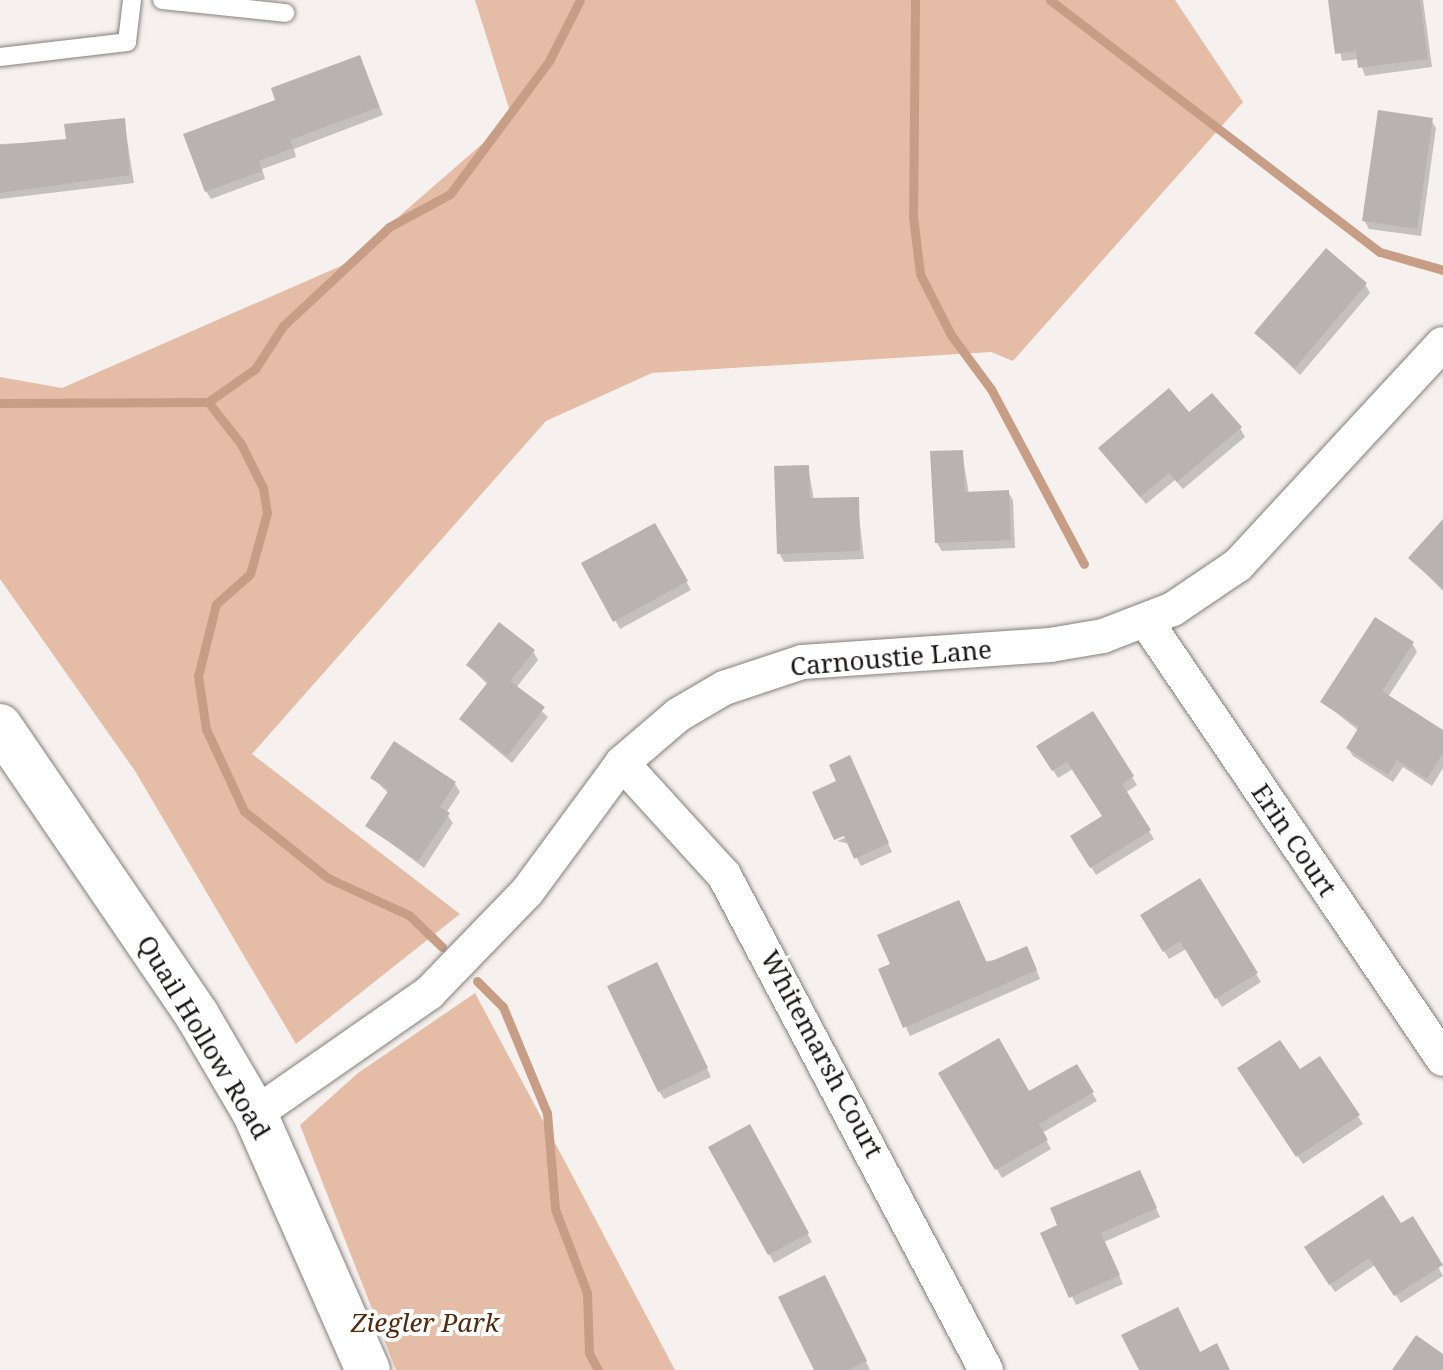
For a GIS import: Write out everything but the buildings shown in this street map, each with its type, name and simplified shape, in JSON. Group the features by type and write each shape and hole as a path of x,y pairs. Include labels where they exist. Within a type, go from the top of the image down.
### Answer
{"main road":[{"name":"Quail Hollow Road","path":"0,726 189,1002 255,1114 368,1370"}],"street":[{"name":"Carnoustie Lane","path":"255,1114 358,1047 490,935 622,763 678,715 757,675 869,655 1050,645 1146,621 1238,565 1443,344"},
{"name":"Erin Court","path":"1146,621 1443,1059"},
{"name":"Whitemarsh Court","path":"622,763 724,875 986,1370"}],"lane":[{"path":"0,57 127,42 132,0"},
{"path":"162,0 285,13"}],"green space":[{"path":"475,0 1175,0 1243,102 1013,361 991,352 652,373 546,421 252,754 460,914 296,1044 135,771 0,579 0,377 62,388 343,265 512,118"},
{"name":"Ziegler Park","path":"475,993 675,1370 396,1370 300,1125 358,1073"}],"waterway":[{"path":"0,403 208,402 255,369 283,326 389,227 450,194 549,61 580,0"},
{"path":"915,0 913,216 920,274 951,335 991,389 1084,564"},
{"path":"1050,0 1380,252 1443,270"},
{"path":"208,402 241,444 263,488 267,513 250,574 216,604 198,676 206,729 244,811 328,878 409,915 442,947"},
{"path":"477,981 503,1007 547,1113 555,1209 587,1293 589,1353 598,1370"}]}
